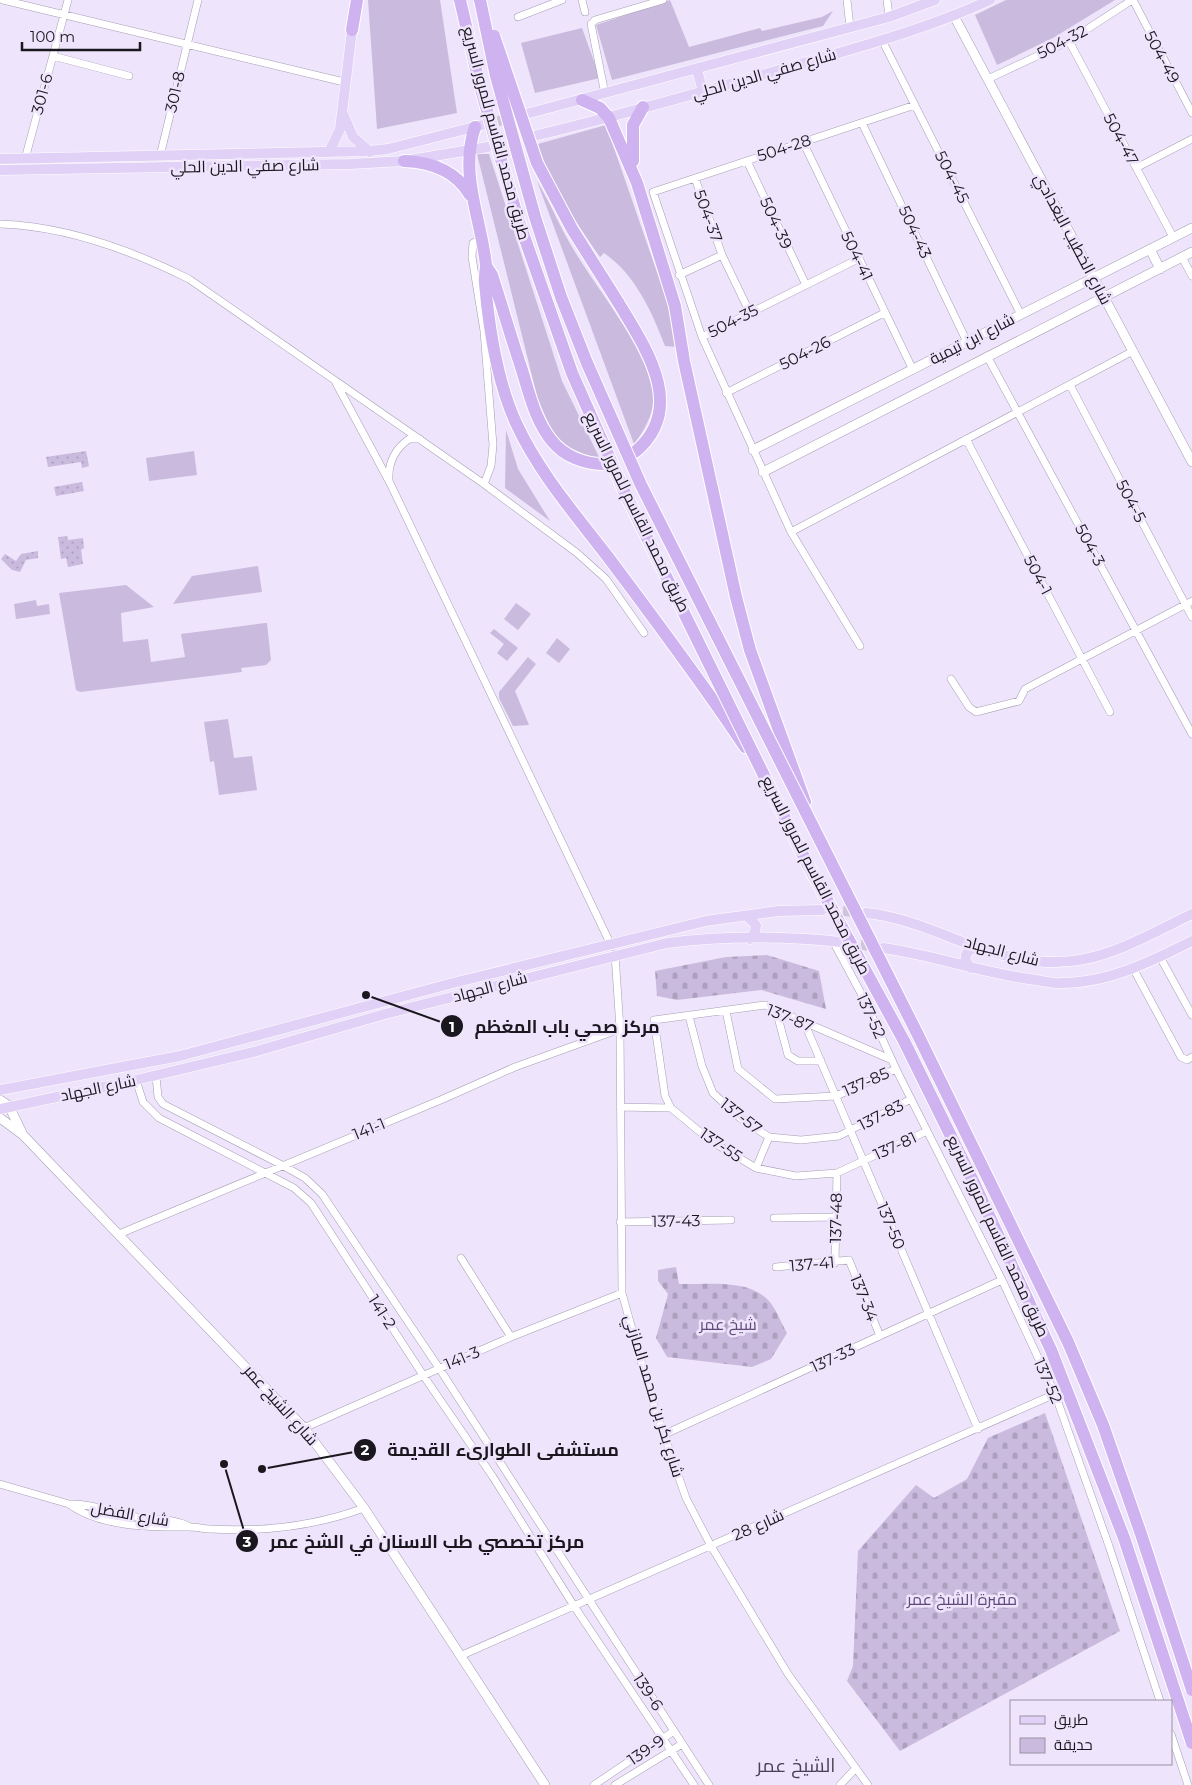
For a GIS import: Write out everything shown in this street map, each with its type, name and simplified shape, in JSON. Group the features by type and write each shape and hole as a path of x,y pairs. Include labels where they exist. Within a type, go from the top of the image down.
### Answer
{"highway":[{"path":"352,30 357,0"},
{"name":"طريق محمد القاسم للمرور السريع","path":"460,0 480,82 518,218 572,373 625,493 808,864 904,1041 975,1185 1051,1350 1124,1538 1192,1743"},
{"path":"481,0 537,163 572,229 618,302 655,371 660,390 661,404 656,425 636,452"},
{"name":"طريق محمد القاسم للمرور السريع","path":"481,0 496,76 535,217 561,297 587,363 641,485 814,826 1068,1342 1102,1425 1125,1489 1192,1690"},
{"path":"582,100 600,108 609,118 637,183"},
{"path":"643,107 633,125 631,138 631,154 637,183 675,306 712,494 750,650 814,826"},
{"path":"478,126 469,152 468,168 480,240 486,266 492,276 530,397 543,428 552,442 565,453 579,460 603,464"},
{"path":"404,161 418,162 445,170 466,188 473,200"},
{"path":"486,266 484,280 495,350 516,422 545,477 676,648 764,775"}],"main road":[{"name":"شارع صفي الدين الحلي","path":"526,114 698,70 889,17 935,0"},
{"name":"شارع صفي الدين الحلي","path":"534,136 609,118 882,40 954,16 990,0"},
{"path":"329,152 340,129 344,82 352,30"},
{"path":"698,70 703,92"},
{"path":"342,110 347,128 353,137 369,151 382,157 404,161"},
{"name":"شارع صفي الدين الحلي","path":"0,159 369,151 388,149 478,126"},
{"name":"شارع صفي الدين الحلي","path":"0,170 350,164 404,161 469,152 488,147"},
{"name":"شارع الجهاد","path":"0,1090 180,1056 610,943 706,921 778,911 822,910"},
{"name":"شارع الجهاد","path":"866,913 933,930 978,948 1026,961 1055,964 1098,958 1136,942 1192,914"},
{"path":"747,916 756,925 755,932 750,939"},
{"name":"شارع الجهاد","path":"3,1105 156,1076 257,1051 385,1014 615,954 667,943 707,938 836,942"},
{"name":"شارع الجهاد","path":"883,948 929,956 971,968 1062,984 1111,975 1133,968 1191,943"},
{"path":"971,968 966,962 965,956 970,949 978,948"},
{"path":"379,1003 385,1014"}],"street":[{"path":"3,0 64,13 186,45 344,82"},
{"name":"301-6","path":"25,159 68,0"},
{"name":"301-8","path":"160,156 198,0"},
{"path":"351,0 352,30"},
{"path":"518,17 562,0"},
{"path":"582,0 585,12"},
{"path":"605,94 590,24 595,20 663,0"},
{"path":"847,0 850,27"},
{"path":"887,0 889,17"},
{"name":"504-32","path":"988,79 1069,40 1133,0"},
{"name":"504-49","path":"1133,0 1192,113"},
{"name":"شارع الخطيب البغدادي","path":"954,16 1192,462"},
{"name":"504-45","path":"882,40 1021,314"},
{"name":"504-47","path":"1069,40 1173,237"},
{"path":"52,56 129,76"},
{"name":"504-28","path":"680,275 653,192 915,105"},
{"name":"504-43","path":"862,122 967,342"},
{"path":"1136,168 1192,139"},
{"name":"504-41","path":"803,142 913,370"},
{"name":"504-39","path":"747,161 806,285"},
{"name":"504-37","path":"694,178 722,254 750,313"},
{"path":"0,224 48,230 87,239 175,272 243,315 484,484 594,567 644,633"},
{"name":"شارع ابن تيمية","path":"752,450 1192,228"},
{"path":"480,240 473,243 472,257 484,331 493,445 491,466 484,484"},
{"path":"1150,249 1160,269"},
{"name":"شارع ابن تيمية","path":"763,472 1192,252"},
{"name":"504-37","path":"680,275 722,254"},
{"path":"1182,257 1192,276"},
{"name":"504-35","path":"858,259 702,337 791,532 860,646"},
{"path":"680,275 702,337"},
{"name":"504-26","path":"726,393 884,313"},
{"path":"791,532 1133,351"},
{"name":"504-3","path":"987,356 1192,734"},
{"path":"335,380 390,483 610,943"},
{"name":"504-5","path":"1070,385 1189,603 1192,617"},
{"path":"390,483 390,464 396,452 409,439 420,440"},
{"name":"504-1","path":"966,439 1110,712"},
{"path":"951,679 972,710 982,712 1019,701 1025,689 1189,603"},
{"name":"137-52","path":"836,942 896,1069 1002,1280 1056,1394 1160,1700"},
{"name":"شارع بكر بن محمد المازني","path":"615,954 620,1029 622,1293 663,1435 686,1498 710,1546 788,1674 868,1785"},
{"path":"1160,957 1192,1015"},
{"path":"1133,968 1181,1058 1187,1060 1192,1057"},
{"name":"137-87","path":"671,1108 665,1096 654,1020 766,1005 892,1060"},
{"path":"776,1010 785,1052 798,1061 821,1062"},
{"path":"726,1011 738,1069 775,1100 836,1096"},
{"name":"137-57","path":"689,1016 702,1066 713,1093 740,1118 769,1136 801,1140 839,1136 850,1131"},
{"name":"137-50","path":"804,1022 978,1429"},
{"name":"141-1","path":"120,1234 515,1067 620,1029"},
{"name":"137-85","path":"836,1096 896,1069"},
{"name":"141-2","path":"156,1076 158,1097 163,1104 305,1178 322,1194 439,1368 587,1599"},
{"name":"141-2","path":"136,1080 144,1102 158,1118 294,1188 311,1203 423,1375 493,1477 574,1606"},
{"name":"137-83","path":"850,1131 911,1099"},
{"name":"شارع الشيخ عمر","path":"3,1105 23,1135"},
{"path":"620,1107 671,1108"},
{"name":"137-55","path":"671,1108 711,1141 756,1168 796,1176 837,1173 863,1161"},
{"name":"شارع الشيخ عمر","path":"0,1118 23,1135 304,1428 364,1508 545,1785"},
{"name":"137-81","path":"863,1161 927,1131"},
{"path":"756,1168 769,1136"},
{"name":"137-48","path":"835,1263 837,1173"},
{"path":"774,1218 836,1217"},
{"name":"137-43","path":"620,1222 731,1220"},
{"path":"461,1258 511,1337"},
{"name":"137-41","path":"776,1267 835,1263 849,1260"},
{"name":"137-34","path":"849,1260 880,1336"},
{"name":"137-33","path":"663,1435 1002,1280"},
{"name":"141-3","path":"304,1428 511,1337 622,1293"},
{"name":"شارع 28","path":"460,1656 1056,1394"},
{"name":"شارع الفضل","path":"0,1484 69,1504 82,1505 139,1518 178,1522 190,1527 210,1529 284,1527 333,1520 364,1508"},
{"name":"139-6","path":"587,1599 709,1785"},
{"name":"139-6","path":"574,1606 694,1785"},
{"name":"139-9","path":"594,1785 674,1731"},
{"path":"1172,1737 1188,1785"},
{"name":"139-9","path":"615,1785 682,1744"},
{"path":"840,1785 856,1768"}],"green space":[{"path":"368,0 440,0 457,113 377,129"},
{"path":"670,0 689,47 760,28 762,31 822,17 833,11 823,26 612,80 596,25"},
{"path":"1006,0 1115,0 1053,38 997,65 975,15"},
{"path":"582,28 600,78 535,93 521,43"},
{"path":"606,125 667,301 677,347 665,346 648,307 633,283 625,272 604,253 600,257 591,244 573,217 549,174 538,144"},
{"path":"477,154 489,154 562,381 600,459 575,450 558,438 542,409 537,396"},
{"path":"537,181 570,244 619,318 640,354 647,372 652,388 652,411 643,431 634,444"},
{"path":"506,430 518,469 550,521 505,488"},
{"path":"86,451 89,466 82,468 81,462 48,467 46,457"},
{"path":"194,451 197,475 149,481 146,458"},
{"path":"82,482 84,491 56,496 54,487"},
{"path":"67,536 68,540 83,538 84,548 81,550 83,564 68,567 66,558 61,559 58,537"},
{"path":"38,551 38,558 26,560 20,572 12,570 1,559 5,554 16,561 21,554"},
{"path":"258,566 262,592 173,604 192,576"},
{"path":"126,585 154,607 121,613 123,642 148,639 151,662 185,657 181,634 265,623 267,623 271,660 266,665 241,668 242,672 80,692 76,690 59,593"},
{"path":"36,600 37,606 49,604 50,614 16,619 14,604"},
{"path":"516,603 531,614 518,630 504,619"},
{"path":"494,629 518,648 507,661 497,653 504,644 490,633"},
{"path":"557,638 570,649 559,663 546,653"},
{"path":"528,657 536,664 515,691 529,725 513,726 499,698 499,692"},
{"path":"228,719 234,758 252,756 257,790 219,795 214,761 210,762 204,722"},
{"path":"767,955 819,971 826,1009 761,990 677,1000 657,996 655,971 726,957"},
{"name":"شيخ عمر","path":"676,1267 679,1284 726,1284 738,1286 749,1288 768,1300 787,1333 771,1359 752,1367 667,1357 656,1338 668,1294 658,1281 658,1270"},
{"name":"مقبرة الشيخ عمر","path":"1045,1413 1120,1631 900,1751 847,1681 853,1666 858,1551 916,1485 934,1498 967,1479 988,1438"}],"tunnel":[{"path":"483,125 515,117"},
{"path":"828,910 860,912"},
{"path":"846,943 879,947"}],"place":[{"name":"مركز صحي باب المغظم","path":"366,995"},
{"name":"مركز تخصصي طب الاسنان في الشخ عمر","path":"224,1464"},
{"name":"مستشفى الطوارىء القديمة","path":"262,1469"}],"district":[{"name":"الشيخ عمر","path":"796,1765"}]}
